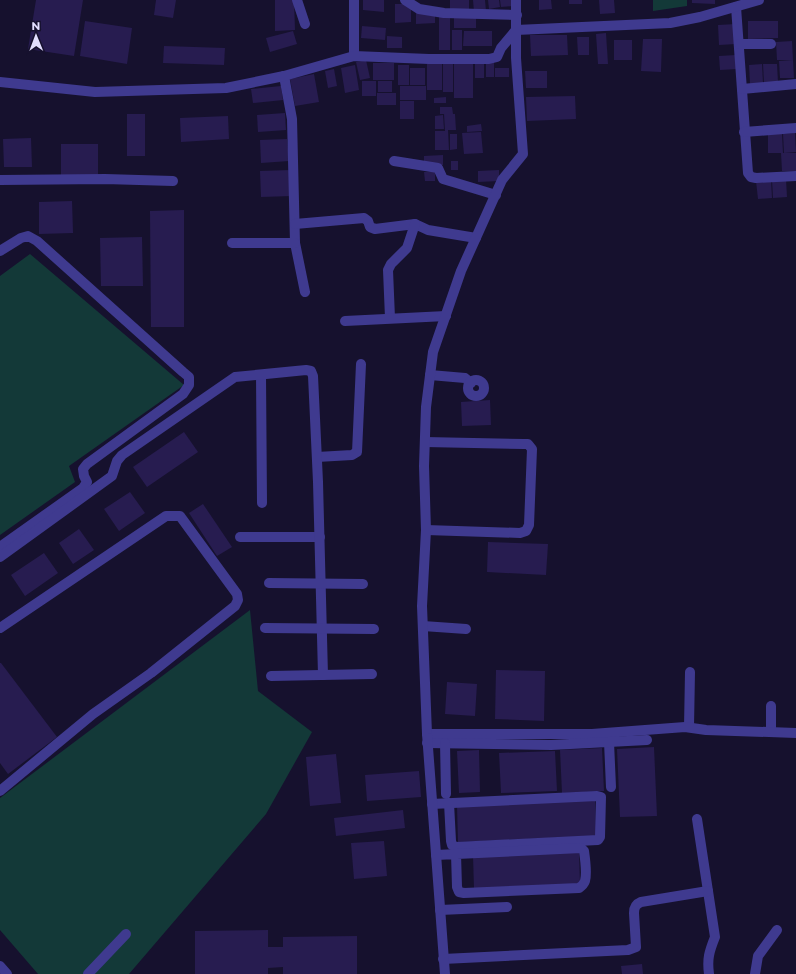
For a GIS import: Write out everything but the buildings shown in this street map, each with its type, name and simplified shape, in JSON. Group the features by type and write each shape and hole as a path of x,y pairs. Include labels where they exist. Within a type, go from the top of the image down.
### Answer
{"street":[{"path":"297,0 305,24"},
{"path":"354,0 354,56"},
{"path":"405,0 420,8 444,13 517,14"},
{"path":"445,974 427,739 422,606 426,530 424,466 426,407 433,352 461,272 502,180 523,154 516,58 516,0"},
{"path":"0,82 95,92 226,88 284,76 354,56 429,59 489,59 497,57 501,48 516,30 670,23 759,0"},
{"path":"736,7 748,173 751,178 796,176"},
{"path":"739,44 771,44"},
{"path":"284,76 292,119 295,243 305,292"},
{"path":"742,89 796,84"},
{"path":"744,132 796,128"},
{"path":"394,161 438,168 443,179 496,195"},
{"path":"0,180 105,179 174,181"},
{"path":"295,224 364,218 368,221 370,227 375,229 415,224 428,230 476,238"},
{"path":"390,318 388,270 391,264 407,248 415,224"},
{"path":"0,251 21,238 28,236 37,240 189,377 189,385 183,394 87,464 83,469 87,482 83,488 0,547"},
{"path":"232,243 295,243"},
{"path":"345,321 446,316"},
{"path":"317,457 352,455 357,452 361,364"},
{"path":"0,557 112,476 117,461 122,455 235,377 306,370 311,372 313,376 320,537 323,675"},
{"path":"261,375 262,503"},
{"path":"430,375 465,378 471,383"},
{"path":"425,442 528,444 532,449 529,525 526,531 520,533 426,530"},
{"path":"0,628 166,516 180,516 237,594 238,600 236,606 156,669 94,714 0,791"},
{"path":"240,537 320,537"},
{"path":"269,583 363,584"},
{"path":"423,626 466,629"},
{"path":"265,628 374,629"},
{"path":"690,672 691,727 696,733 700,735 796,738"},
{"path":"271,676 372,674"},
{"path":"771,706 771,732"},
{"path":"427,739 592,734 691,727 706,730 796,733"},
{"path":"427,739 445,743 551,745 647,740"},
{"path":"608,742 610,787"},
{"path":"432,804 448,799 597,796 601,797 600,837 598,840 456,847 452,845 448,799 445,743"},
{"path":"698,819 715,938 708,955 707,961 709,974"},
{"path":"436,856 456,854 581,848 585,855 585,881 579,888 464,894 459,892 457,887 456,854"},
{"path":"444,959 628,950 636,947 634,908 636,904 708,891"},
{"path":"440,910 507,907"},
{"path":"755,974 758,956 777,930"},
{"path":"88,974 126,934"},
{"path":"0,966 7,974"}],"green space":[{"path":"653,0 687,0 687,6 653,11"},
{"path":"30,254 184,385 69,466 75,482 0,535 0,276"},
{"path":"250,610 258,691 312,732 266,814 129,974 38,974 0,930 0,798"}]}
